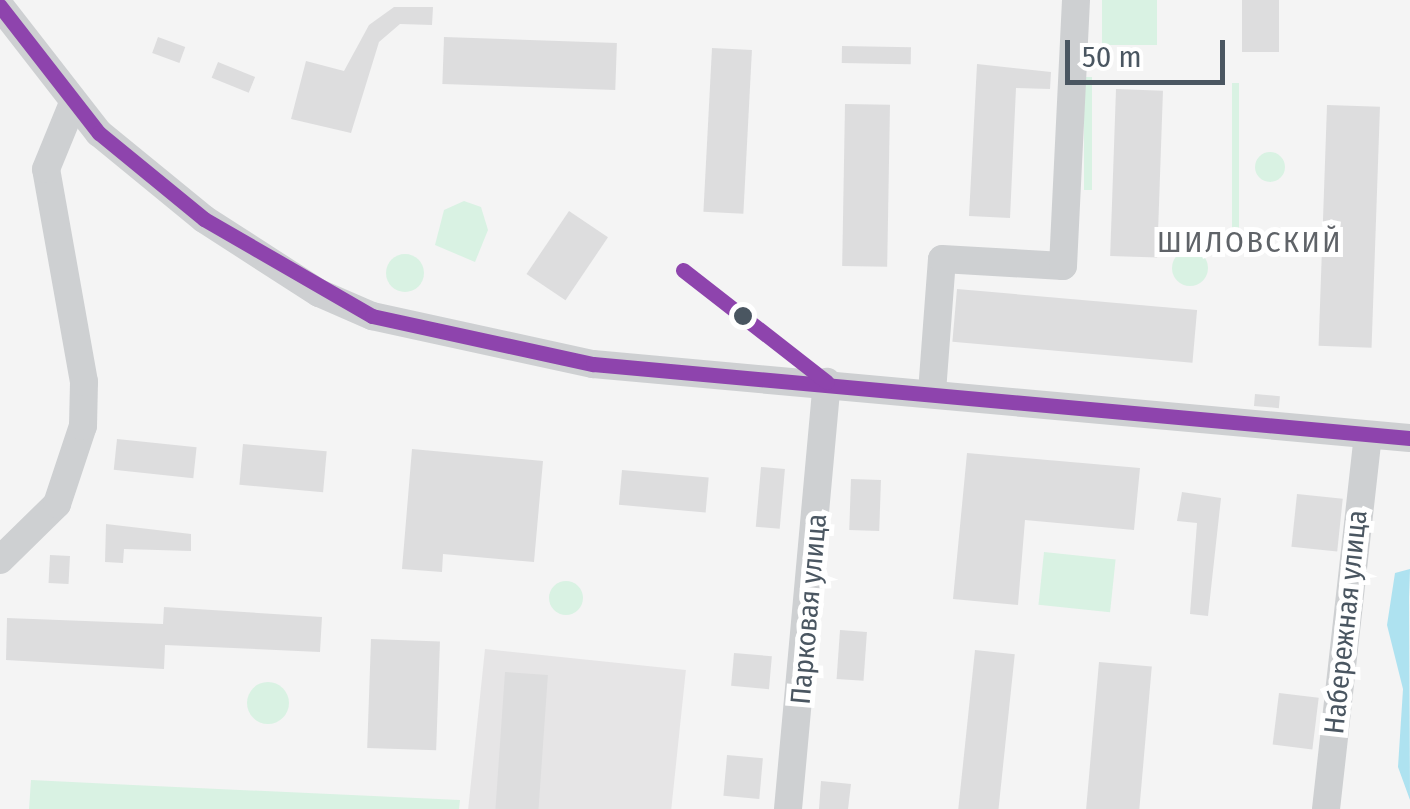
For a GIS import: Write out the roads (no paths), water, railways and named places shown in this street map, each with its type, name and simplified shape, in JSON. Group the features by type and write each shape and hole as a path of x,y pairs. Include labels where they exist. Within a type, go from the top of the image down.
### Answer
{"street":[{"path":"932,392 942,259 1063,266 1076,0"},
{"path":"0,6 71,108 204,219 319,293 372,316 568,362 827,395 932,392 1410,438"},
{"path":"0,560 57,504 83,426 84,382 46,169 71,108"},
{"name":"Парковая улица","path":"788,809 827,395"},
{"name":"Набережная улица","path":"1326,809 1368,436"}],"water":[{"path":"1410,569 1410,800 1398,767 1403,689 1387,625 1395,573"}],"district":[{"name":"ШИЛОВСКИЙ","path":"1250,242"}]}
